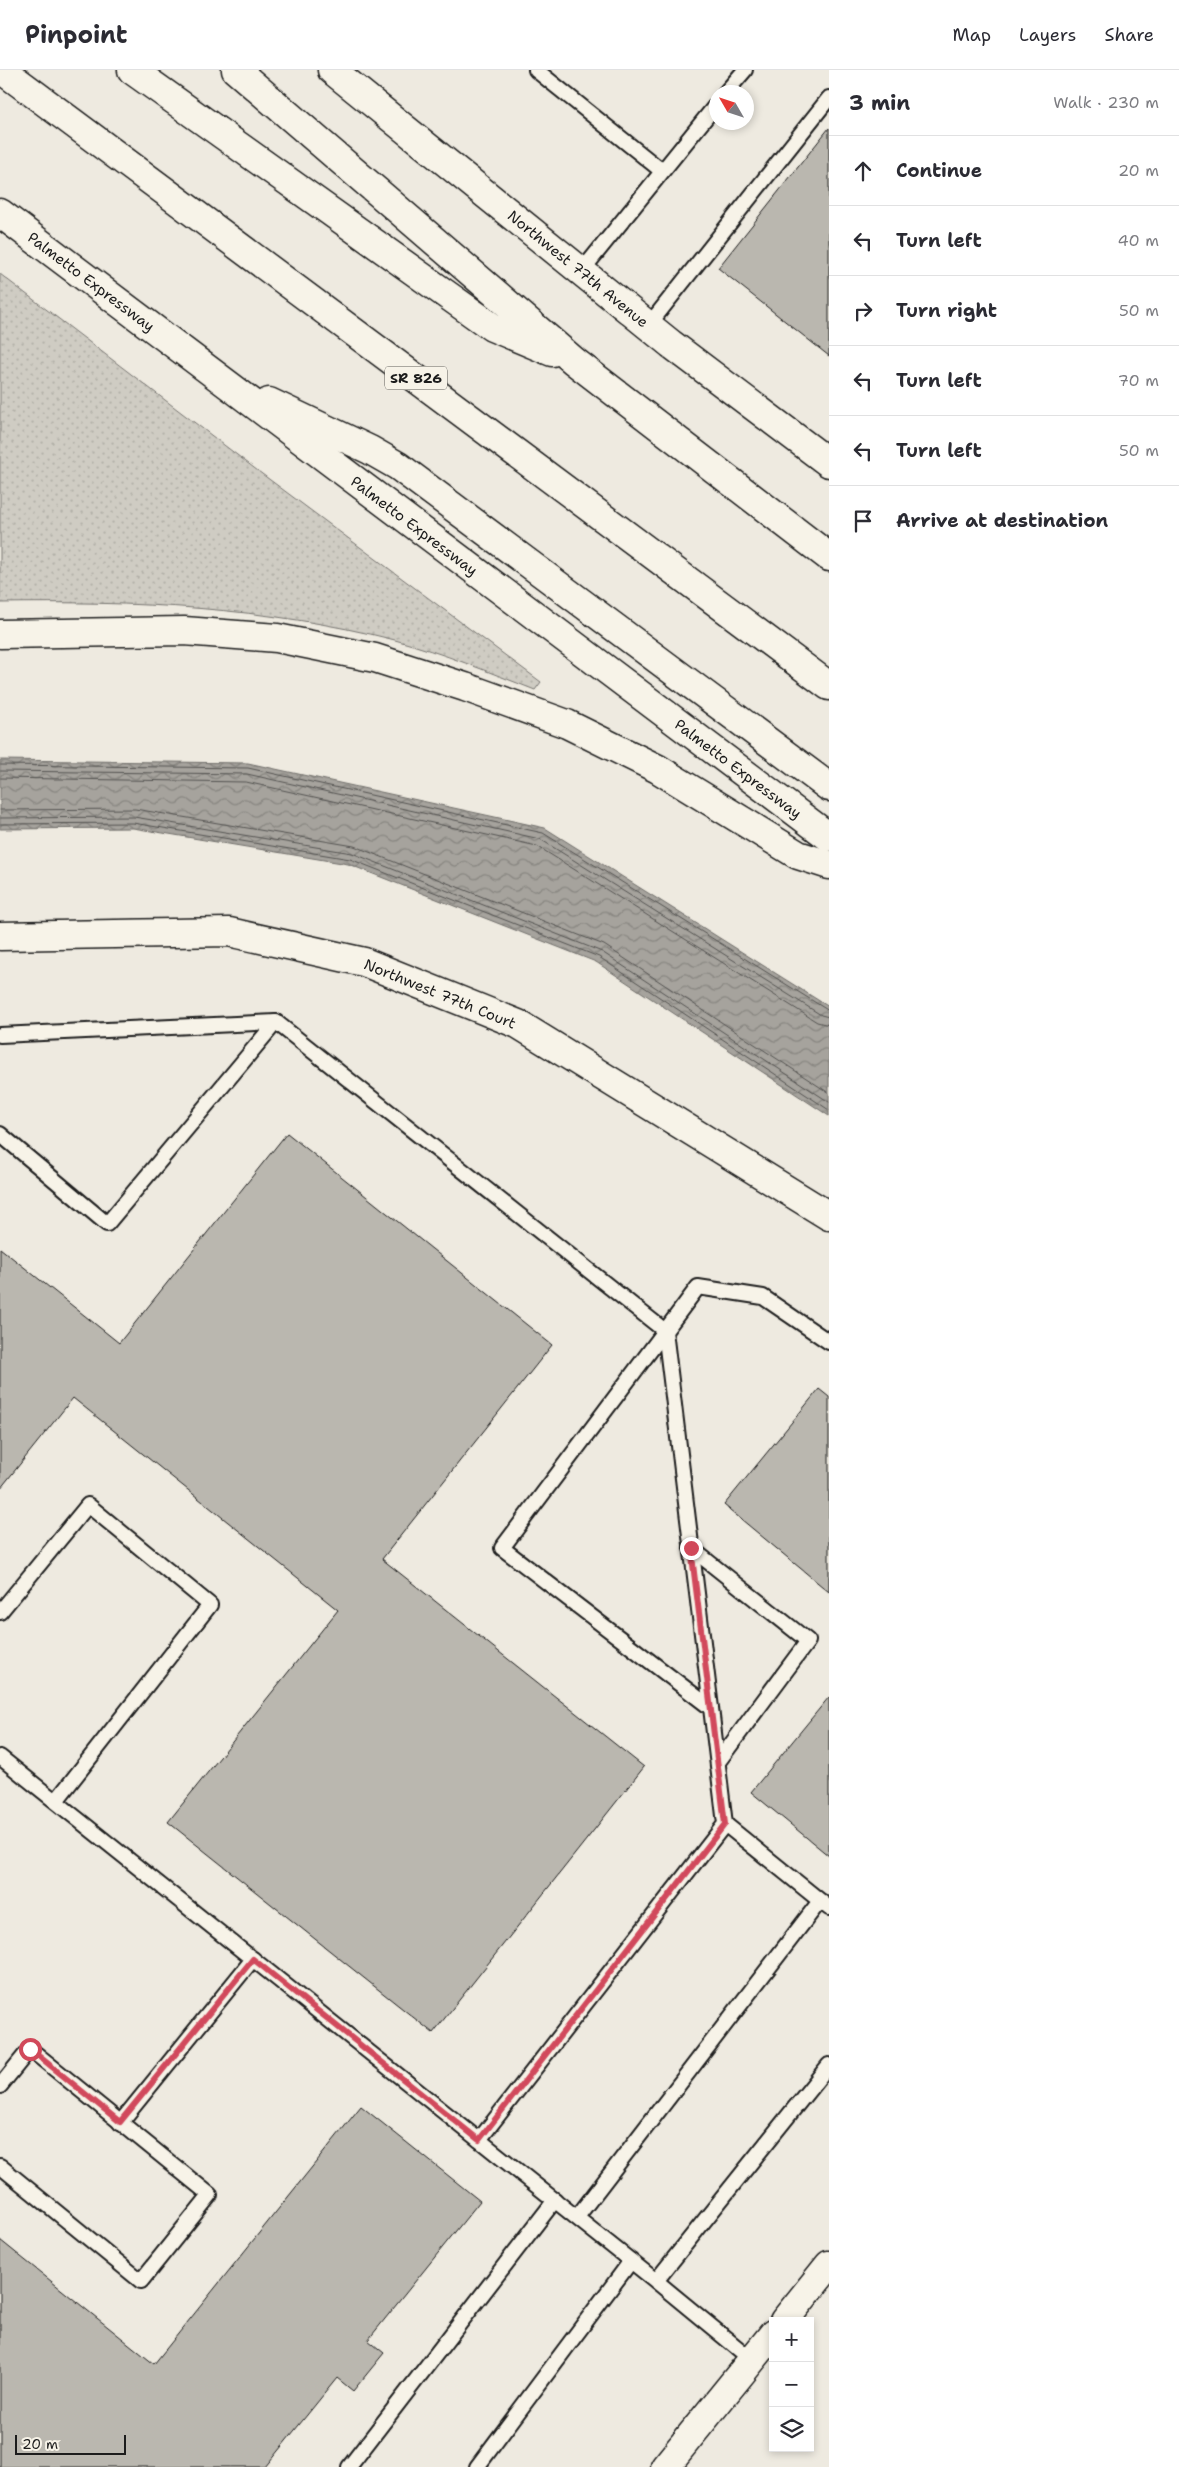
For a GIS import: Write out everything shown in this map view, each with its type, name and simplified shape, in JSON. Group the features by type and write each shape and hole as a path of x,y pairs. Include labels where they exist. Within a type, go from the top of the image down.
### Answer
{"main road":[{"name":"SR 826","path":"2,70 829,686"},
{"path":"132,70 492,327 574,361"},
{"path":"236,70 574,361 829,557"},
{"name":"Northwest 77th Avenue","path":"332,70 648,326 829,463"},
{"name":"Palmetto Expressway","path":"0,213 829,837"},
{"path":"216,376 370,450 398,466 829,786"},
{"path":"0,634 184,631 277,638 375,658 466,687 567,724 658,769 798,855 829,865"},
{"name":"Northwest 77th Court","path":"0,936 229,932 364,962 518,1024 829,1216"},
{"path":"787,2317 829,2265"},
{"path":"665,2467 769,2339"}],"lane":[{"path":"536,70 662,171"},
{"path":"732,85 745,70"},
{"path":"648,326 829,98"},
{"path":"581,272 709,114"},
{"path":"0,1034 276,1022 665,1331 725,1824 479,2140"},
{"path":"0,1134 107,1224 276,1022"},
{"path":"711,1708 502,1548 698,1287 762,1297 829,1342"},
{"path":"0,1612 88,1505 210,1604 56,1802"},
{"path":"691,1548 808,1641 718,1762"},
{"path":"0,1756 752,2360"},
{"path":"577,2218 824,1904 725,1824"},
{"path":"120,2122 253,1959"},
{"path":"0,2086 30,2049 210,2195 141,2280 0,2166"},
{"path":"656,2281 829,2065"},
{"path":"348,2467 555,2200"},
{"path":"477,2467 631,2261"}],"shaded area":[{"path":"0,274 258,471 541,682 535,690 413,645 298,620 199,608 149,605 0,603"}],"water":[{"path":"0,760 248,763 545,828 829,1007 829,1116 596,962 348,864 133,828 0,829"}],"building":[{"path":"829,128 829,356 718,268"},
{"path":"287,1133 552,1345 382,1559 644,1767 433,2033 168,1822 338,1610 73,1398 0,1489 0,1248 119,1343"},
{"path":"819,1389 829,1397 829,1592 724,1505"},
{"path":"829,1697 829,1856 751,1792"},
{"path":"361,2106 480,2201 368,2340 384,2353 353,2391 337,2378 265,2467 0,2467 0,2240 154,2364"}],"route":[{"path":"30,2049 120,2122 253,1959 479,2140 725,1824 691,1548"}]}
